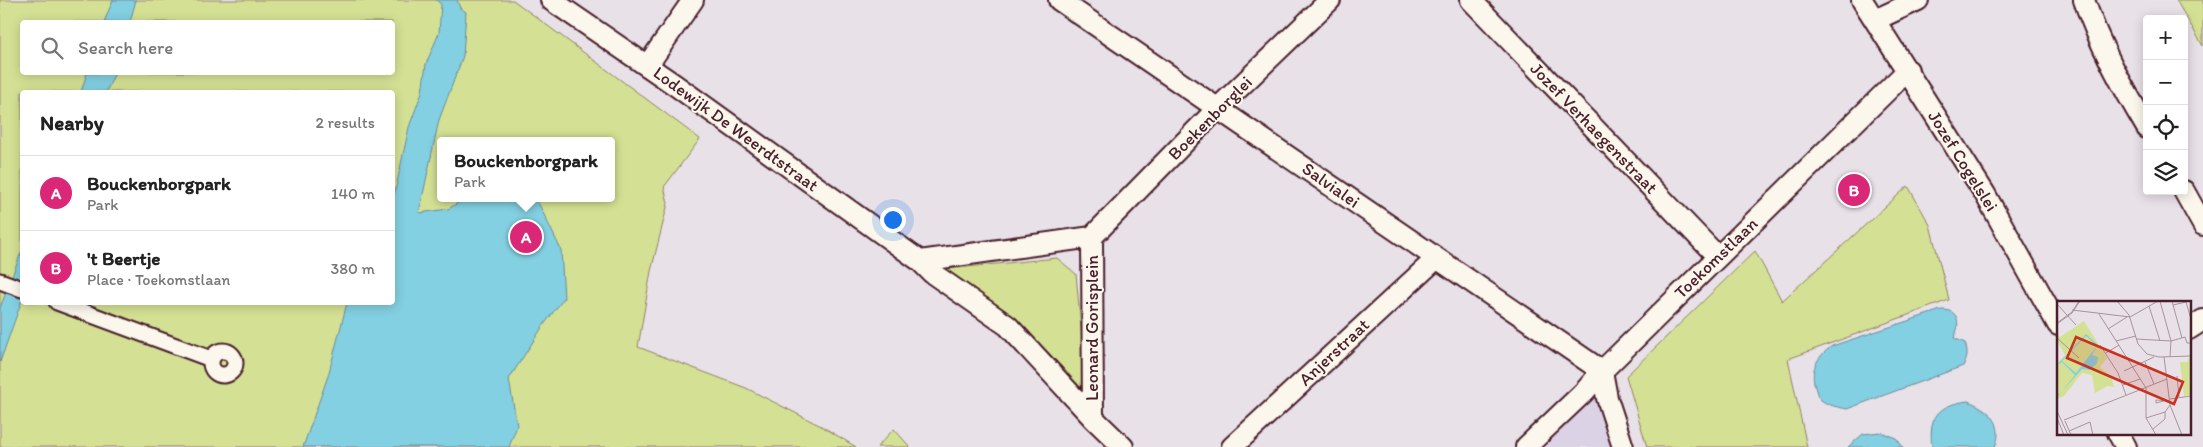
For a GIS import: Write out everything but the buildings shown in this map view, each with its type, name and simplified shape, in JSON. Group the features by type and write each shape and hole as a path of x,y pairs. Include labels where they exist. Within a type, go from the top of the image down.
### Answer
{"street":[{"name":"Lodewijk De Weerdtstraat","path":"551,0 647,66 920,261"},
{"path":"647,66 693,0"},
{"name":"Salvialei","path":"1058,0 1219,107 1602,371"},
{"name":"Boekenborglei","path":"1092,237 1219,107 1330,0"},
{"name":"Jozef Verhaegenstraat","path":"1471,0 1717,256"},
{"name":"Jozef Cogelslei","path":"1862,0 1986,194 2057,324"},
{"path":"1875,20 1918,0"},
{"path":"2084,0 2095,32 2117,78 2143,121"},
{"name":"Toekomstlaan","path":"1526,447 1585,391 1602,371 1717,256 1908,70"},
{"path":"2186,195 2203,225"},
{"name":"Leonard Gorisplein","path":"920,261 1092,237 1093,418"},
{"name":"Anjerstraat","path":"1232,447 1437,258"},
{"name":"Leonard Gorisplein","path":"920,261 932,273 1008,326 1093,418"},
{"path":"3,282 20,288"},
{"path":"65,305 211,360"},
{"path":"2190,328 2203,320"},
{"path":"1602,371 1607,398 1623,447"},
{"path":"1093,418 1123,447"},
{"path":"2119,434 2126,447"}],"shaded area":[{"path":"1612,379 1635,447 1541,447"}],"green space":[{"path":"0,0 513,0 700,139 664,187 668,203 651,271 638,347 746,388 823,427 856,447 0,447"},
{"path":"2176,0 2203,0 2203,46 2188,20 2188,15 2185,15"},
{"path":"1908,186 1930,225 1949,300 1788,359 1807,447 1647,447 1626,376 1755,251 1782,301"},
{"path":"1057,258 1076,274 1086,384 1076,397 937,270"},
{"path":"894,429 910,447 877,447"}],"water":[{"path":"113,0 136,0 131,20 105,20"},
{"path":"436,0 457,0 460,8 466,12 463,56 439,120 419,213 448,209 459,202 538,202 561,250 564,298 543,326 509,379 517,426 509,447 303,447 328,376 346,305 395,305 395,192 409,127 422,92 426,64 439,33 441,4"},
{"path":"86,75 114,75 107,90 82,90"},
{"path":"20,255 20,305 0,362 0,308"},
{"path":"1941,310 1952,312 1957,318 1958,323 1954,338 1965,343 1967,349 1967,358 1963,366 1847,409 1830,405 1819,398 1813,376 1815,365 1832,346"},
{"path":"1968,401 1982,408 1993,418 1998,431 1995,447 1932,447 1932,428 1937,414 1949,406"},
{"path":"1880,432 1896,438 1903,447 1848,447 1863,434"}],"place":[{"name":"'t Beertje","path":"1854,190"},
{"name":"Bouckenborgpark","path":"526,237"}]}
